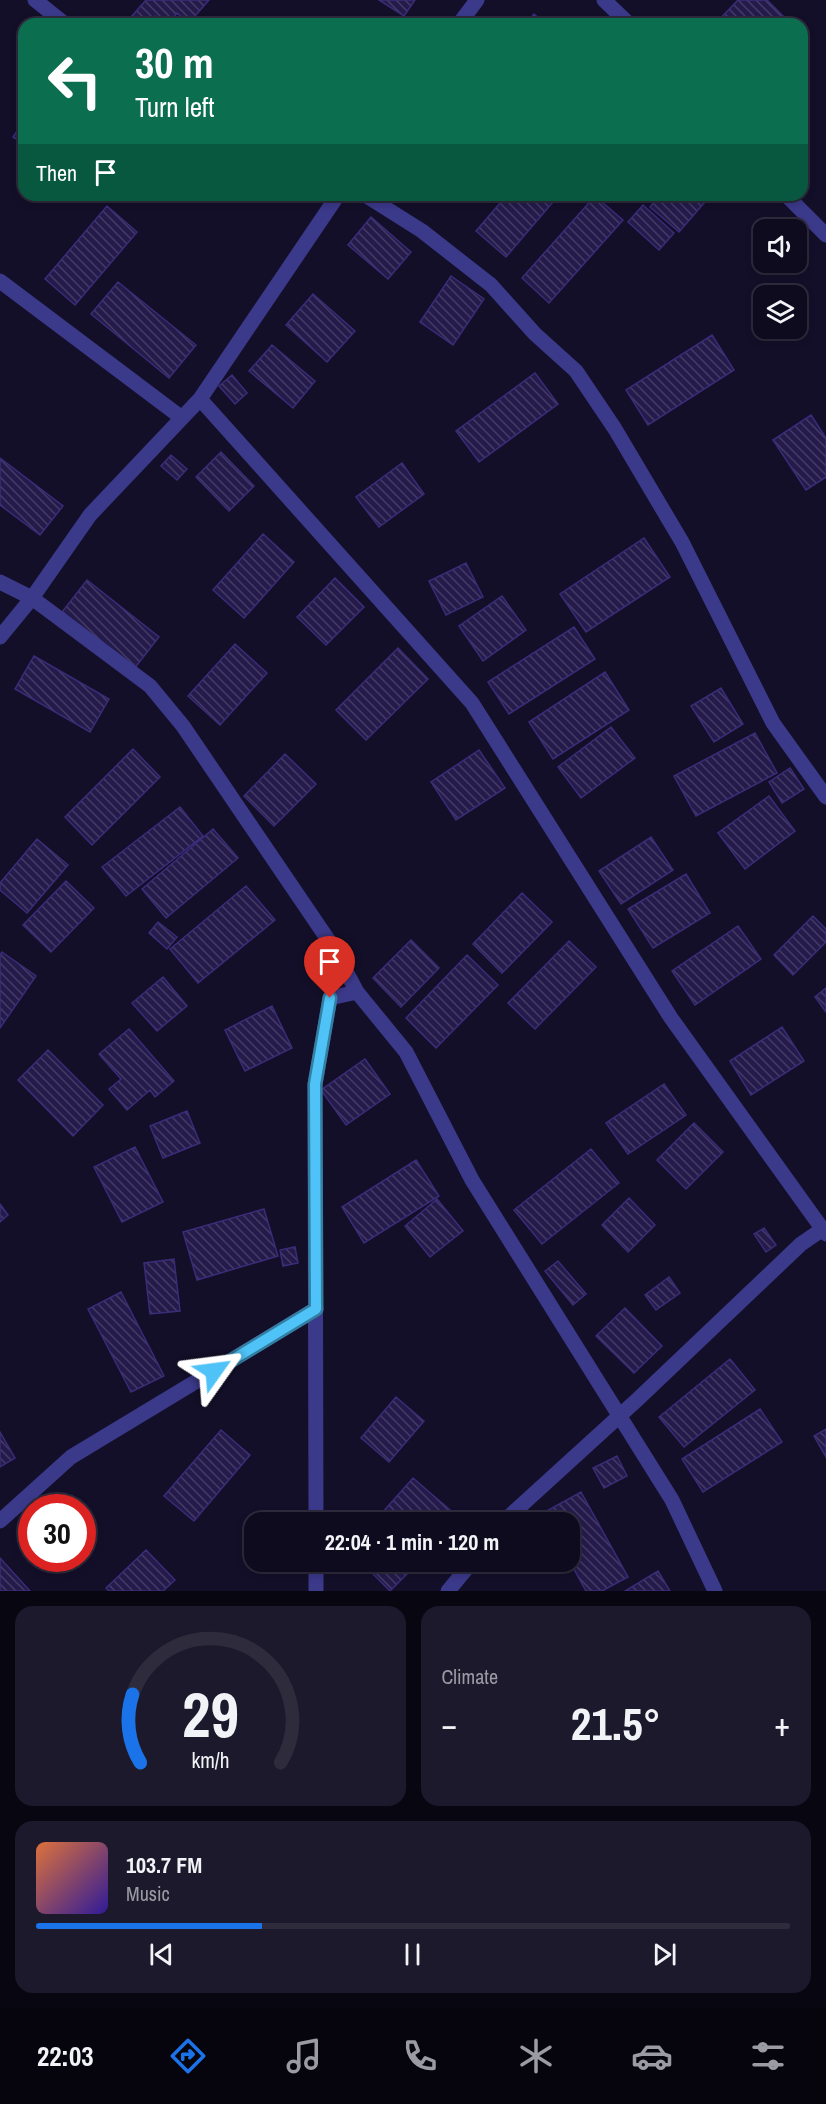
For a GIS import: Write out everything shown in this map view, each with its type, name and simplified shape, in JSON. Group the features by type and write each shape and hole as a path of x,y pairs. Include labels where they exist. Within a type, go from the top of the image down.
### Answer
{"street":[{"path":"35,0 58,18"},
{"path":"464,18 477,0"},
{"path":"604,0 623,18"},
{"path":"0,637 32,598 90,515 200,399 334,201"},
{"path":"375,201 422,231 491,285 535,334 576,371 615,429 682,542 773,723 820,778 826,797"},
{"path":"792,201 826,235"},
{"path":"0,281 182,418"},
{"path":"200,399 472,704 672,1018 825,1232 801,1244 638,1399 513,1512"},
{"path":"0,582 32,598 150,686 183,726 333,947 357,992 406,1052 472,1180 672,1500 715,1591"},
{"path":"316,1512 315,1084 330,998 357,992"},
{"path":"0,1521 71,1457 316,1309"},
{"path":"316,1572 316,1591"},
{"path":"448,1591 464,1572"}],"building":[{"path":"146,0 209,0 193,18 183,18 177,13 173,18 155,16 154,18 134,18 132,16"},
{"path":"379,0 415,0 404,16"},
{"path":"738,0 767,0 783,16 781,18 721,18"},
{"path":"18,130 18,140 13,137"},
{"path":"502,201 554,201 506,257 476,231"},
{"path":"591,201 601,201 623,220 549,303 522,278"},
{"path":"655,201 706,201 679,232 650,207"},
{"path":"643,205 674,233 659,250 628,222"},
{"path":"107,206 137,232 75,305 45,279"},
{"path":"371,217 411,252 388,279 348,245"},
{"path":"451,276 484,299 453,345 420,322"},
{"path":"118,282 196,345 169,378 91,314"},
{"path":"313,294 355,331 327,362 286,325"},
{"path":"712,335 734,370 648,425 626,390"},
{"path":"272,345 315,381 293,408 249,371"},
{"path":"535,373 558,404 479,462 456,431"},
{"path":"232,375 247,393 235,404 219,386"},
{"path":"811,415 826,438 826,477 806,490 773,440"},
{"path":"221,452 254,486 229,511 196,477"},
{"path":"171,455 187,469 177,480 161,466"},
{"path":"0,458 63,506 40,535 0,505"},
{"path":"402,463 424,494 379,527 356,497"},
{"path":"263,534 294,562 244,618 213,590"},
{"path":"644,538 670,577 586,632 560,594"},
{"path":"466,563 483,597 446,615 429,581"},
{"path":"335,578 364,607 326,645 297,617"},
{"path":"87,580 159,637 134,669 62,612"},
{"path":"502,596 526,630 483,661 459,626"},
{"path":"574,627 595,659 509,714 488,682"},
{"path":"235,644 267,673 220,725 188,696"},
{"path":"398,648 428,679 366,740 336,710"},
{"path":"34,656 109,699 90,732 15,689"},
{"path":"605,672 629,710 553,759 529,722"},
{"path":"721,688 743,724 714,742 691,706"},
{"path":"611,727 635,758 581,798 558,767"},
{"path":"755,733 777,773 696,816 674,776"},
{"path":"133,749 160,777 92,845 65,817"},
{"path":"479,750 505,788 456,820 431,782"},
{"path":"285,754 316,784 274,826 244,796"},
{"path":"790,768 804,789 782,803 769,782"},
{"path":"769,796 795,831 745,869 718,833"},
{"path":"180,807 203,836 126,896 102,867"},
{"path":"213,829 238,858 166,918 142,889"},
{"path":"651,837 673,870 621,904 599,871"},
{"path":"37,839 68,865 27,913 0,890 0,883"},
{"path":"686,874 710,913 653,948 628,909"},
{"path":"66,881 94,908 51,952 23,925"},
{"path":"246,886 275,920 198,983 170,949"},
{"path":"522,893 552,922 502,973 473,944"},
{"path":"813,916 826,929 826,942 793,975 774,955"},
{"path":"158,922 177,937 167,949 149,933"},
{"path":"738,926 761,959 695,1005 672,971"},
{"path":"411,940 439,968 401,1007 373,978"},
{"path":"569,941 596,967 535,1029 508,1003"},
{"path":"2,952 36,976 0,1028 0,955"},
{"path":"467,955 498,985 436,1048 406,1018"},
{"path":"163,977 187,1006 157,1031 132,1003"},
{"path":"826,988 826,1012 815,997"},
{"path":"272,1006 292,1048 245,1071 225,1030"},
{"path":"782,1027 804,1061 751,1095 730,1061"},
{"path":"129,1029 174,1081 155,1097 150,1090 127,1110 109,1089 121,1079 99,1054"},
{"path":"48,1050 103,1105 73,1136 18,1080"},
{"path":"365,1059 390,1094 346,1125 321,1090"},
{"path":"664,1084 686,1115 628,1154 606,1123"},
{"path":"187,1111 200,1143 163,1158 150,1126"},
{"path":"694,1123 723,1152 686,1189 657,1160"},
{"path":"135,1147 163,1202 122,1222 94,1167"},
{"path":"591,1149 619,1183 542,1244 514,1210"},
{"path":"416,1160 439,1196 364,1243 342,1207"},
{"path":"629,1198 655,1225 628,1252 602,1225"},
{"path":"437,1199 463,1231 430,1257 405,1226"},
{"path":"0,1204 8,1215 0,1222"},
{"path":"264,1209 278,1256 197,1280 183,1232"},
{"path":"764,1228 776,1245 766,1252 754,1234"},
{"path":"295,1247 298,1263 283,1266 280,1250"},
{"path":"174,1259 180,1311 150,1314 144,1263"},
{"path":"558,1261 586,1294 573,1305 545,1271"},
{"path":"669,1277 680,1293 656,1310 645,1295"},
{"path":"121,1292 164,1376 131,1392 88,1309"},
{"path":"625,1308 662,1346 634,1373 596,1336"},
{"path":"730,1359 755,1390 684,1447 659,1417"},
{"path":"396,1397 424,1421 389,1462 361,1438"},
{"path":"760,1409 782,1442 703,1492 682,1459"},
{"path":"826,1429 826,1457 814,1436"},
{"path":"221,1430 250,1455 194,1521 164,1496"},
{"path":"0,1432 15,1458 0,1467"},
{"path":"617,1456 627,1476 604,1488 593,1468"},
{"path":"413,1478 452,1512 383,1512"},
{"path":"581,1492 628,1577 602,1591 586,1591 576,1572 580,1572 580,1512 545,1512"},
{"path":"146,1550 175,1580 163,1591 109,1591 106,1588"},
{"path":"0,1558 30,1591 0,1591"},
{"path":"658,1571 670,1591 625,1591"},
{"path":"371,1572 409,1572 390,1591"}],"route":[{"path":"214,1371 316,1309 315,1084 330,998"}]}
